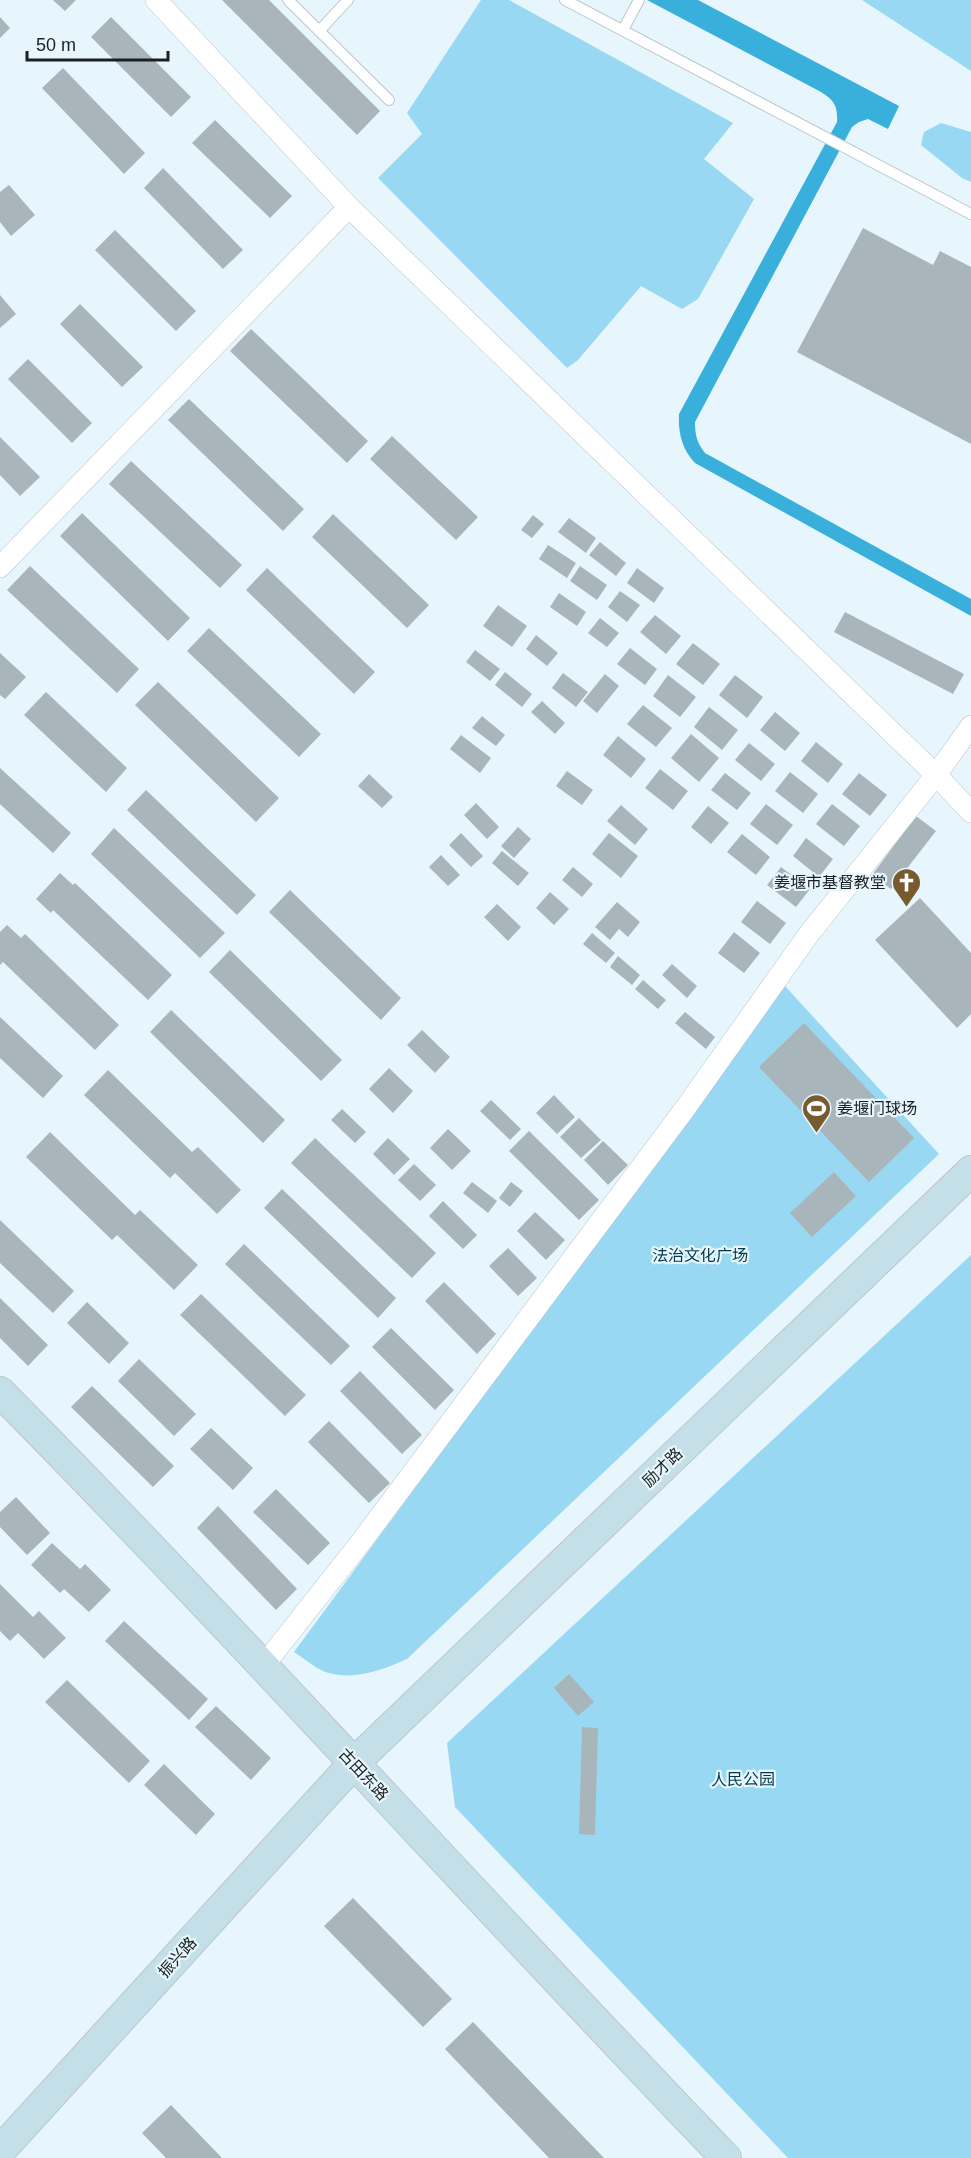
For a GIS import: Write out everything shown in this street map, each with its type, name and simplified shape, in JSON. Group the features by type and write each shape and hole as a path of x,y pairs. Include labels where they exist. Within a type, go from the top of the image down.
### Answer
{"street":[{"path":"156,0 349,207 936,775 971,812"},
{"path":"0,567 349,207"},
{"path":"264,1665 360,1542 669,1129 809,934 936,775 971,726"},
{"name":"励才路","path":"360,1770 971,1171"},
{"name":"励才路","path":"360,1770 971,1197"},
{"name":"古田东路","path":"0,1392 264,1665 726,2158"},
{"name":"振兴路","path":"0,2151 360,1770"},
{"name":"振兴路","path":"19,2158 360,1770"}],"lane":[{"path":"288,0 389,100"},
{"path":"319,31 348,0"},
{"path":"565,0 971,214"},
{"path":"623,30 639,0"}],"green space":[{"path":"481,0 509,0 733,123 704,159 754,199 698,299 682,309 641,286 578,360 567,368 378,178 422,134 407,113"},
{"path":"862,0 971,0 971,71"},
{"path":"941,123 971,132 971,182 962,178 921,145 924,132"},
{"name":"法治文化广场","path":"784,985 939,1154 407,1659 363,1674 340,1675 317,1668 294,1652 692,1112"},
{"name":"人民公园","path":"971,1255 971,2158 788,2158 455,1807 447,1743"}],"shaded area":[{"path":"647,0 698,0 899,106 888,129 868,119 852,127 695,422 695,431 698,442 705,453 971,599 971,616 695,463 687,452 680,434 679,414 837,122 837,112 832,101 821,92"}],"building":[{"path":"53,0 76,0 65,11"},
{"path":"222,0 269,0 380,111 357,135"},
{"path":"0,17 10,28 0,38"},
{"path":"111,17 191,97 171,117 91,37"},
{"path":"63,68 145,153 124,174 42,88"},
{"path":"215,120 292,196 270,218 192,143"},
{"path":"163,168 243,250 223,269 144,188"},
{"path":"9,185 35,215 11,236 0,222 0,192"},
{"path":"863,228 933,265 940,251 971,267 971,444 797,352"},
{"path":"115,230 196,311 176,331 95,250"},
{"path":"0,295 16,314 0,328"},
{"path":"80,304 143,367 122,387 60,324"},
{"path":"251,329 368,441 347,463 230,351"},
{"path":"28,359 92,423 72,443 8,379"},
{"path":"189,399 304,509 283,531 168,420"},
{"path":"392,436 478,517 456,540 370,459"},
{"path":"0,437 40,477 20,496 0,475"},
{"path":"131,461 242,565 220,588 109,484"},
{"path":"82,513 190,618 168,641 60,536"},
{"path":"333,514 429,605 407,628 312,537"},
{"path":"533,515 544,524 532,538 521,530"},
{"path":"569,518 596,538 586,553 558,532"},
{"path":"600,542 626,563 616,576 589,555"},
{"path":"548,545 576,563 567,578 539,559"},
{"path":"30,566 139,669 117,693 7,590"},
{"path":"580,566 607,585 597,600 570,581"},
{"path":"267,568 375,672 354,694 246,590"},
{"path":"637,568 664,588 654,603 627,583"},
{"path":"620,591 640,605 627,622 608,607"},
{"path":"559,593 586,612 577,626 550,607"},
{"path":"498,605 527,626 512,647 483,626"},
{"path":"845,612 964,674 953,694 834,632"},
{"path":"655,615 681,636 666,654 640,632"},
{"path":"600,618 619,633 607,647 588,633"},
{"path":"209,628 321,734 299,757 187,651"},
{"path":"536,635 558,653 547,666 526,649"},
{"path":"693,643 720,664 703,685 676,664"},
{"path":"630,648 657,669 645,685 617,664"},
{"path":"475,650 500,669 490,681 466,662"},
{"path":"0,653 26,677 5,699 0,695"},
{"path":"505,672 532,694 522,707 495,685"},
{"path":"563,673 588,692 576,707 552,688"},
{"path":"605,674 619,686 597,713 583,701"},
{"path":"668,675 696,697 680,717 653,696"},
{"path":"735,675 763,697 747,718 719,695"},
{"path":"158,682 279,798 256,822 135,705"},
{"path":"46,692 127,768 106,792 24,715"},
{"path":"542,701 565,723 555,734 531,712"},
{"path":"643,705 672,728 656,747 627,724"},
{"path":"709,707 738,730 722,750 694,727"},
{"path":"775,712 800,733 785,751 760,730"},
{"path":"482,716 505,735 496,746 472,728"},
{"path":"691,734 719,758 699,782 671,758"},
{"path":"461,735 491,758 480,773 450,749"},
{"path":"618,736 646,759 631,778 603,755"},
{"path":"816,742 843,764 828,783 801,761"},
{"path":"749,743 775,764 761,781 735,760"},
{"path":"0,768 71,833 53,853 0,804"},
{"path":"660,769 688,791 673,810 645,788"},
{"path":"567,771 593,790 582,805 556,786"},
{"path":"790,772 818,794 803,813 775,791"},
{"path":"725,773 751,793 737,810 711,790"},
{"path":"859,773 887,795 870,816 842,794"},
{"path":"369,774 393,797 382,808 358,786"},
{"path":"146,790 256,895 237,915 127,810"},
{"path":"476,803 499,827 487,839 464,815"},
{"path":"766,804 793,825 777,845 750,824"},
{"path":"832,804 860,826 844,846 816,824"},
{"path":"621,805 648,829 635,845 607,821"},
{"path":"708,806 729,823 711,844 691,827"},
{"path":"916,816 936,831 891,889 872,875"},
{"path":"518,827 531,839 514,858 501,846"},
{"path":"114,828 225,933 200,958 91,854"},
{"path":"461,833 483,856 471,867 449,845"},
{"path":"609,833 638,856 621,878 592,854"},
{"path":"742,834 770,857 756,875 727,852"},
{"path":"806,838 833,859 819,877 793,856"},
{"path":"502,851 529,873 518,886 492,863"},
{"path":"441,855 460,875 448,886 429,867"},
{"path":"573,867 593,884 582,897 562,880"},
{"path":"781,867 810,889 796,907 767,885"},
{"path":"60,873 73,885 75,883 172,975 148,1000 53,910 51,913 36,899"},
{"path":"290,890 401,998 381,1020 269,912"},
{"path":"550,892 569,909 554,925 536,908"},
{"path":"920,898 971,953 971,1014 957,1028 875,940"},
{"path":"757,901 786,923 770,944 741,922"},
{"path":"617,902 640,922 628,937 619,929 610,940 595,927"},
{"path":"497,904 521,927 508,941 484,917"},
{"path":"7,925 21,938 25,934 119,1025 95,1050 3,962 0,965 0,932"},
{"path":"734,932 760,953 744,973 718,953"},
{"path":"592,933 615,953 606,963 583,944"},
{"path":"230,950 342,1060 321,1081 209,972"},
{"path":"618,956 640,975 632,985 610,967"},
{"path":"672,964 697,986 687,998 662,975"},
{"path":"643,980 666,1000 658,1009 635,989"},
{"path":"171,1010 285,1120 263,1143 150,1032"},
{"path":"685,1012 715,1037 706,1049 675,1023"},
{"path":"0,1017 63,1076 43,1098 0,1058"},
{"path":"804,1023 914,1138 869,1182 759,1067"},
{"path":"422,1030 450,1057 435,1073 407,1045"},
{"path":"389,1068 413,1091 393,1113 369,1089"},
{"path":"108,1070 192,1152 198,1147 241,1190 217,1214 175,1173 170,1178 84,1095"},
{"path":"554,1095 575,1117 557,1134 536,1113"},
{"path":"491,1100 521,1129 510,1140 480,1111"},
{"path":"342,1109 366,1132 355,1143 331,1120"},
{"path":"579,1118 601,1140 581,1158 560,1137"},
{"path":"448,1129 471,1151 452,1170 430,1148"},
{"path":"529,1131 599,1200 579,1220 509,1151"},
{"path":"50,1132 135,1215 140,1210 198,1265 174,1290 117,1235 112,1240 26,1157"},
{"path":"315,1138 436,1253 412,1278 291,1163"},
{"path":"388,1138 410,1159 394,1175 373,1154"},
{"path":"603,1141 628,1165 608,1185 584,1160"},
{"path":"414,1164 436,1185 420,1201 398,1180"},
{"path":"834,1172 856,1196 812,1237 790,1213"},
{"path":"472,1182 497,1201 488,1213 463,1193"},
{"path":"511,1182 523,1191 510,1207 499,1198"},
{"path":"282,1189 396,1298 378,1318 264,1208"},
{"path":"443,1201 477,1235 463,1249 429,1216"},
{"path":"535,1212 565,1240 546,1260 517,1231"},
{"path":"0,1220 74,1291 53,1313 0,1263"},
{"path":"244,1244 350,1346 331,1365 225,1264"},
{"path":"508,1248 537,1278 518,1296 489,1266"},
{"path":"444,1282 496,1334 477,1354 425,1301"},
{"path":"201,1294 306,1395 285,1416 180,1315"},
{"path":"0,1298 48,1345 28,1366 0,1338"},
{"path":"87,1302 129,1343 109,1364 67,1323"},
{"path":"391,1328 454,1390 435,1410 372,1347"},
{"path":"139,1359 196,1414 174,1436 118,1381"},
{"path":"360,1371 422,1435 402,1454 340,1391"},
{"path":"92,1386 174,1466 153,1487 71,1407"},
{"path":"329,1421 390,1483 369,1503 308,1442"},
{"path":"211,1428 253,1468 233,1490 190,1449"},
{"path":"276,1489 330,1543 308,1565 253,1512"},
{"path":"16,1497 50,1533 27,1555 0,1527 0,1512"},
{"path":"218,1506 297,1589 276,1610 197,1528"},
{"path":"52,1543 80,1569 85,1564 111,1590 89,1612 64,1589 60,1593 31,1565"},
{"path":"0,1584 33,1617 39,1611 66,1638 44,1659 18,1633 10,1641 0,1631"},
{"path":"124,1621 208,1699 189,1720 105,1641"},
{"path":"569,1674 594,1702 578,1716 554,1688"},
{"path":"67,1680 150,1761 129,1783 45,1702"},
{"path":"216,1706 271,1758 251,1780 195,1727"},
{"path":"582,1727 598,1728 595,1835 579,1834"},
{"path":"164,1764 215,1814 196,1835 144,1785"},
{"path":"353,1898 452,1999 423,2027 324,1926"},
{"path":"473,2022 604,2158 549,2158 445,2049"},
{"path":"171,2105 222,2158 166,2158 142,2133"}],"place":[{"name":"姜堰市基督教堂","path":"907,908"},
{"name":"姜堰门球场","path":"816,1134"}]}
